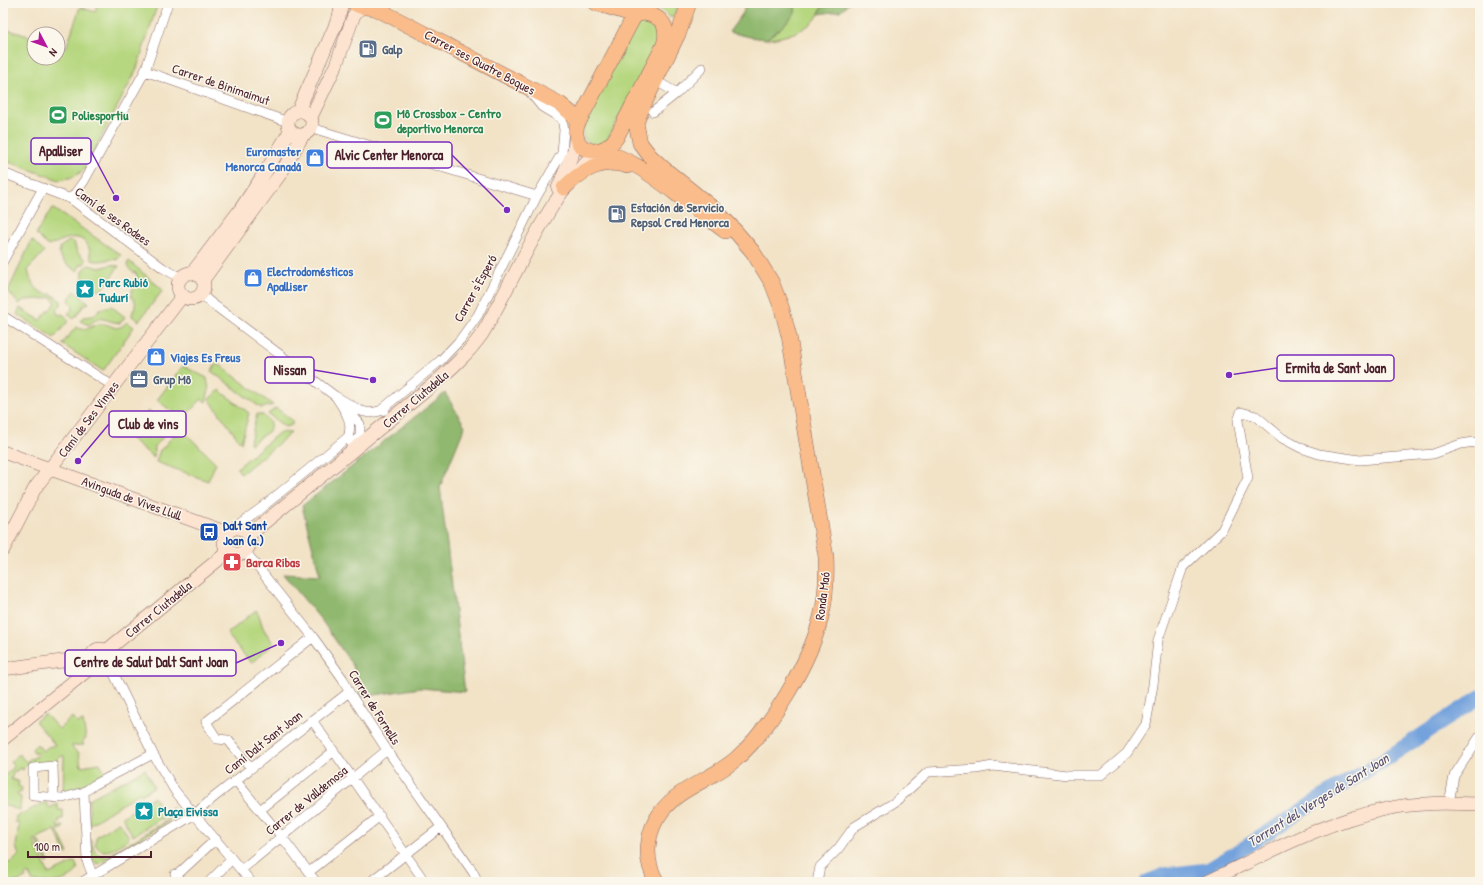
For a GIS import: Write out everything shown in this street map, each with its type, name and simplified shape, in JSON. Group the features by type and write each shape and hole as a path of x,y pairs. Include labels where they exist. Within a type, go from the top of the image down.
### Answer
{"main road":[{"path":"596,3 654,15 660,19 666,31 664,45"},
{"path":"598,151 607,148 612,144 624,124 671,34 684,3"},
{"path":"689,3 679,32 636,123 640,143 644,150 656,162 715,210 744,241"},
{"name":"Carrer ses Quatre Boques","path":"370,5 476,59 567,108 576,118 577,138 580,144 587,150 592,152 598,151 609,153 624,159 662,183"},
{"path":"577,127 638,11"},
{"path":"624,124 624,135 641,158 707,209 744,241"},
{"path":"564,188 577,175 588,169 613,162 637,170 662,183"},
{"name":"Ronda Maó","path":"662,183 724,230 753,257 766,273"},
{"name":"Ronda Maó","path":"657,882 650,868 648,849 651,833 657,817 679,795 718,772 736,759 762,730 783,699 806,657 818,630 823,609 826,580 826,557 789,336 777,293 753,252 744,241"}],"street":[{"path":"71,200 84,181 145,72 168,3"},
{"path":"186,275 198,275 203,280 204,287 201,294 194,298 186,298 183,295 179,289 179,281 186,275 240,210 266,171 289,126 292,115 298,111 339,17 342,3"},
{"path":"203,280 281,173 308,127 336,65 354,15 358,10 370,5"},
{"path":"653,112 677,93 702,68"},
{"name":"Carrer de Binimaimut","path":"145,72 289,126"},
{"path":"656,81 677,93"},
{"name":"Carrer s'Esperó","path":"380,411 441,360 460,340 478,315 537,196 562,153 564,130 562,119 542,107 526,86"},
{"path":"298,111 305,112 308,127"},
{"path":"289,126 296,135 308,127"},
{"path":"308,127 537,196"},
{"name":"Carrer Ciutadella","path":"540,228 571,159 574,150 577,127"},
{"name":"Carrer Ciutadella","path":"249,535 413,401 445,374 471,349 493,315 540,228 564,188 575,173 598,151"},
{"name":"Camí de ses Rodees","path":"3,173 71,200 163,268 186,275"},
{"path":"3,261 43,188"},
{"path":"201,294 335,396 361,410 370,413 413,401"},
{"name":"Camí de Ses Vinyes","path":"3,550 35,488 183,295"},
{"path":"3,316 113,386"},
{"path":"230,531 241,529 245,530 249,535 250,543 244,551 237,554 229,551 225,542 230,531 260,509 348,437 350,427 348,416 335,396"},
{"path":"328,470 333,461 360,436 361,431 360,424 356,418 335,396"},
{"path":"817,882 820,867 838,849 854,827 895,802 928,772 976,770 993,766 1067,775 1101,775 1127,753 1146,724 1153,685 1158,640 1184,567 1222,530 1248,478 1238,421 1241,412 1256,416 1282,438 1301,448 1319,454 1360,460 1432,454 1461,444 1474,442 1480,446"},
{"name":"Avinguda de Vives Llull","path":"3,452 210,527 230,531"},
{"name":"Carrer Ciutadella","path":"3,739 229,551"},
{"name":"Carrer de Fornells","path":"244,551 313,637 343,679 349,692 387,750 442,827 473,872 478,882"},
{"path":"251,768 228,740 217,739 206,722 313,637"},
{"path":"3,669 100,659 110,666 153,754 176,791 246,878"},
{"name":"Camí Dalt Sant Joan","path":"82,882 195,814 251,768 349,692"},
{"path":"312,720 425,882"},
{"path":"1449,803 1454,776 1480,736"},
{"name":"Carrer de Valldemosa","path":"246,878 282,837 387,750"},
{"path":"260,810 334,751"},
{"path":"54,798 63,798 84,792 94,785 153,754"},
{"path":"236,780 316,882"},
{"path":"84,792 87,861 93,876"},
{"path":"1207,882 1326,827 1346,820 1386,809 1414,804 1480,804"},
{"path":"309,872 380,816"},
{"path":"370,882 442,827"},
{"path":"175,874 178,875 216,839"},
{"path":"209,882 232,859"}],"green space":[{"name":"Poliesportiu","path":"98,3 158,3 136,71 84,170 73,177 59,180 3,160 3,28 26,35 26,66 66,66 66,48 80,7 95,12"},
{"path":"647,3 679,3 671,18 661,9 647,5"},
{"path":"746,3 796,3 795,13 781,28 766,39 729,32 743,13"},
{"path":"796,3 823,3 815,20 805,28 785,36 766,39 781,28 795,13"},
{"path":"823,3 849,3 840,11 819,14"},
{"path":"642,20 656,24 661,36 605,144 593,145 584,139 582,125 635,24"},
{"path":"52,208 121,255 117,260 92,260 89,248 85,242 76,238 65,239 48,246 36,234"},
{"path":"32,240 44,252 28,269 30,278 38,290 46,294 51,294 61,301 61,305 57,309 57,313 60,315 63,314 69,320 54,338 17,314 20,308 40,320 56,303 51,297 44,299 24,300 19,304 8,291"},
{"path":"69,241 74,242 77,252 86,260 84,264 81,264 77,271 64,262 59,254 60,247"},
{"path":"129,261 163,290 139,321 132,316 135,302 131,297 131,294 137,274 129,268 127,264"},
{"path":"88,265 100,268 111,265 119,266 100,291 88,283 83,277 84,270"},
{"path":"75,291 89,303 84,305 74,319 68,314 73,308 69,301 70,297"},
{"path":"111,306 125,317 120,323 97,319 89,325 80,321 83,317 93,316 100,309"},
{"path":"127,322 134,327 103,371 62,344 76,327 86,329 104,324 117,328"},
{"path":"217,363 273,405 261,408 211,371"},
{"path":"183,366 207,378 209,390 206,402 202,399 182,419 157,400"},
{"path":"219,390 249,413 241,443 209,399"},
{"path":"445,393 465,426 440,487 465,692 420,688 362,697 353,666 322,621 283,574 320,576 302,506"},
{"path":"276,408 292,420 292,425 285,427 268,414"},
{"path":"148,411 174,425 155,446 154,458 129,437"},
{"path":"257,414 263,415 271,423 269,431 251,444 250,442"},
{"path":"181,429 216,463 208,481 156,462 160,450 176,432"},
{"path":"280,432 291,433 241,474 237,468"},
{"path":"256,610 263,628 273,643 251,663 227,634"},
{"path":"45,714 59,729 72,717 77,723 83,721 86,739 82,741 84,745 71,746 79,753 81,766 100,763 105,774 65,794 63,793 64,756 58,757 58,762 28,764 23,770 19,768 17,771 14,771 11,779 19,782 18,786 22,788 21,793 18,792 18,796 21,797 20,810 3,805 3,781 5,780 3,777 14,767 10,762 19,754 26,762 31,758 32,759 39,754 38,752 35,754 32,749 37,744 43,751 48,747 55,745 35,721"},
{"path":"145,769 154,787 141,795 139,793 89,825 89,799"},
{"path":"154,797 165,816 133,836 122,817"},
{"path":"46,802 49,808 58,804 58,810 63,810 63,819 59,819 60,823 57,823 58,827 63,826 63,828 60,830 59,828 57,829 68,853 66,854 55,830 37,838 49,862 47,863 35,839 33,840 49,874 75,862 78,869 69,878 58,882 33,882 28,873 25,875 26,878 17,882 3,882 3,861 11,863 19,855 16,847 19,823 15,822 16,817"},
{"path":"171,808 173,808 174,813 169,821 103,862 98,864 91,857 89,839 91,840 94,850 98,854 101,856 108,856 167,820 171,813"},
{"path":"118,822 129,837 128,840 109,850 101,850 95,844 97,836"}],"waterway":[{"name":"Torrent del Verges de Sant Joan","path":"1147,882 1165,875 1208,870 1324,796 1378,764 1480,697"}],"place":[{"name":"Galp","path":"368,49"},
{"name":"Poliesportiu","path":"58,115"},
{"name":"Mô Crossbox - Centro deportivo Menorca","path":"383,120"},
{"name":"Euromaster Menorca Canadá","path":"315,158"},
{"name":"Apalliser","path":"116,198"},
{"name":"Alvic Center Menorca","path":"507,210"},
{"name":"Estación de Servicio Repsol Cred Menorca","path":"617,214"},
{"name":"Electrodomésticos Apalliser","path":"253,278"},
{"name":"Parc Rubió Tudurí","path":"85,289"},
{"name":"Viajes Es Freus","path":"156,357"},
{"name":"Ermita de Sant Joan","path":"1229,375"},
{"name":"Grup Mô","path":"139,379"},
{"name":"Nissan","path":"373,380"},
{"name":"Club de vins","path":"78,461"},
{"name":"Dalt Sant Joan (a.)","path":"209,532"},
{"name":"Barca Ribas","path":"232,562"},
{"name":"Centre de Salut Dalt Sant Joan","path":"281,643"},
{"name":"Plaça Eivissa","path":"144,811"}]}
